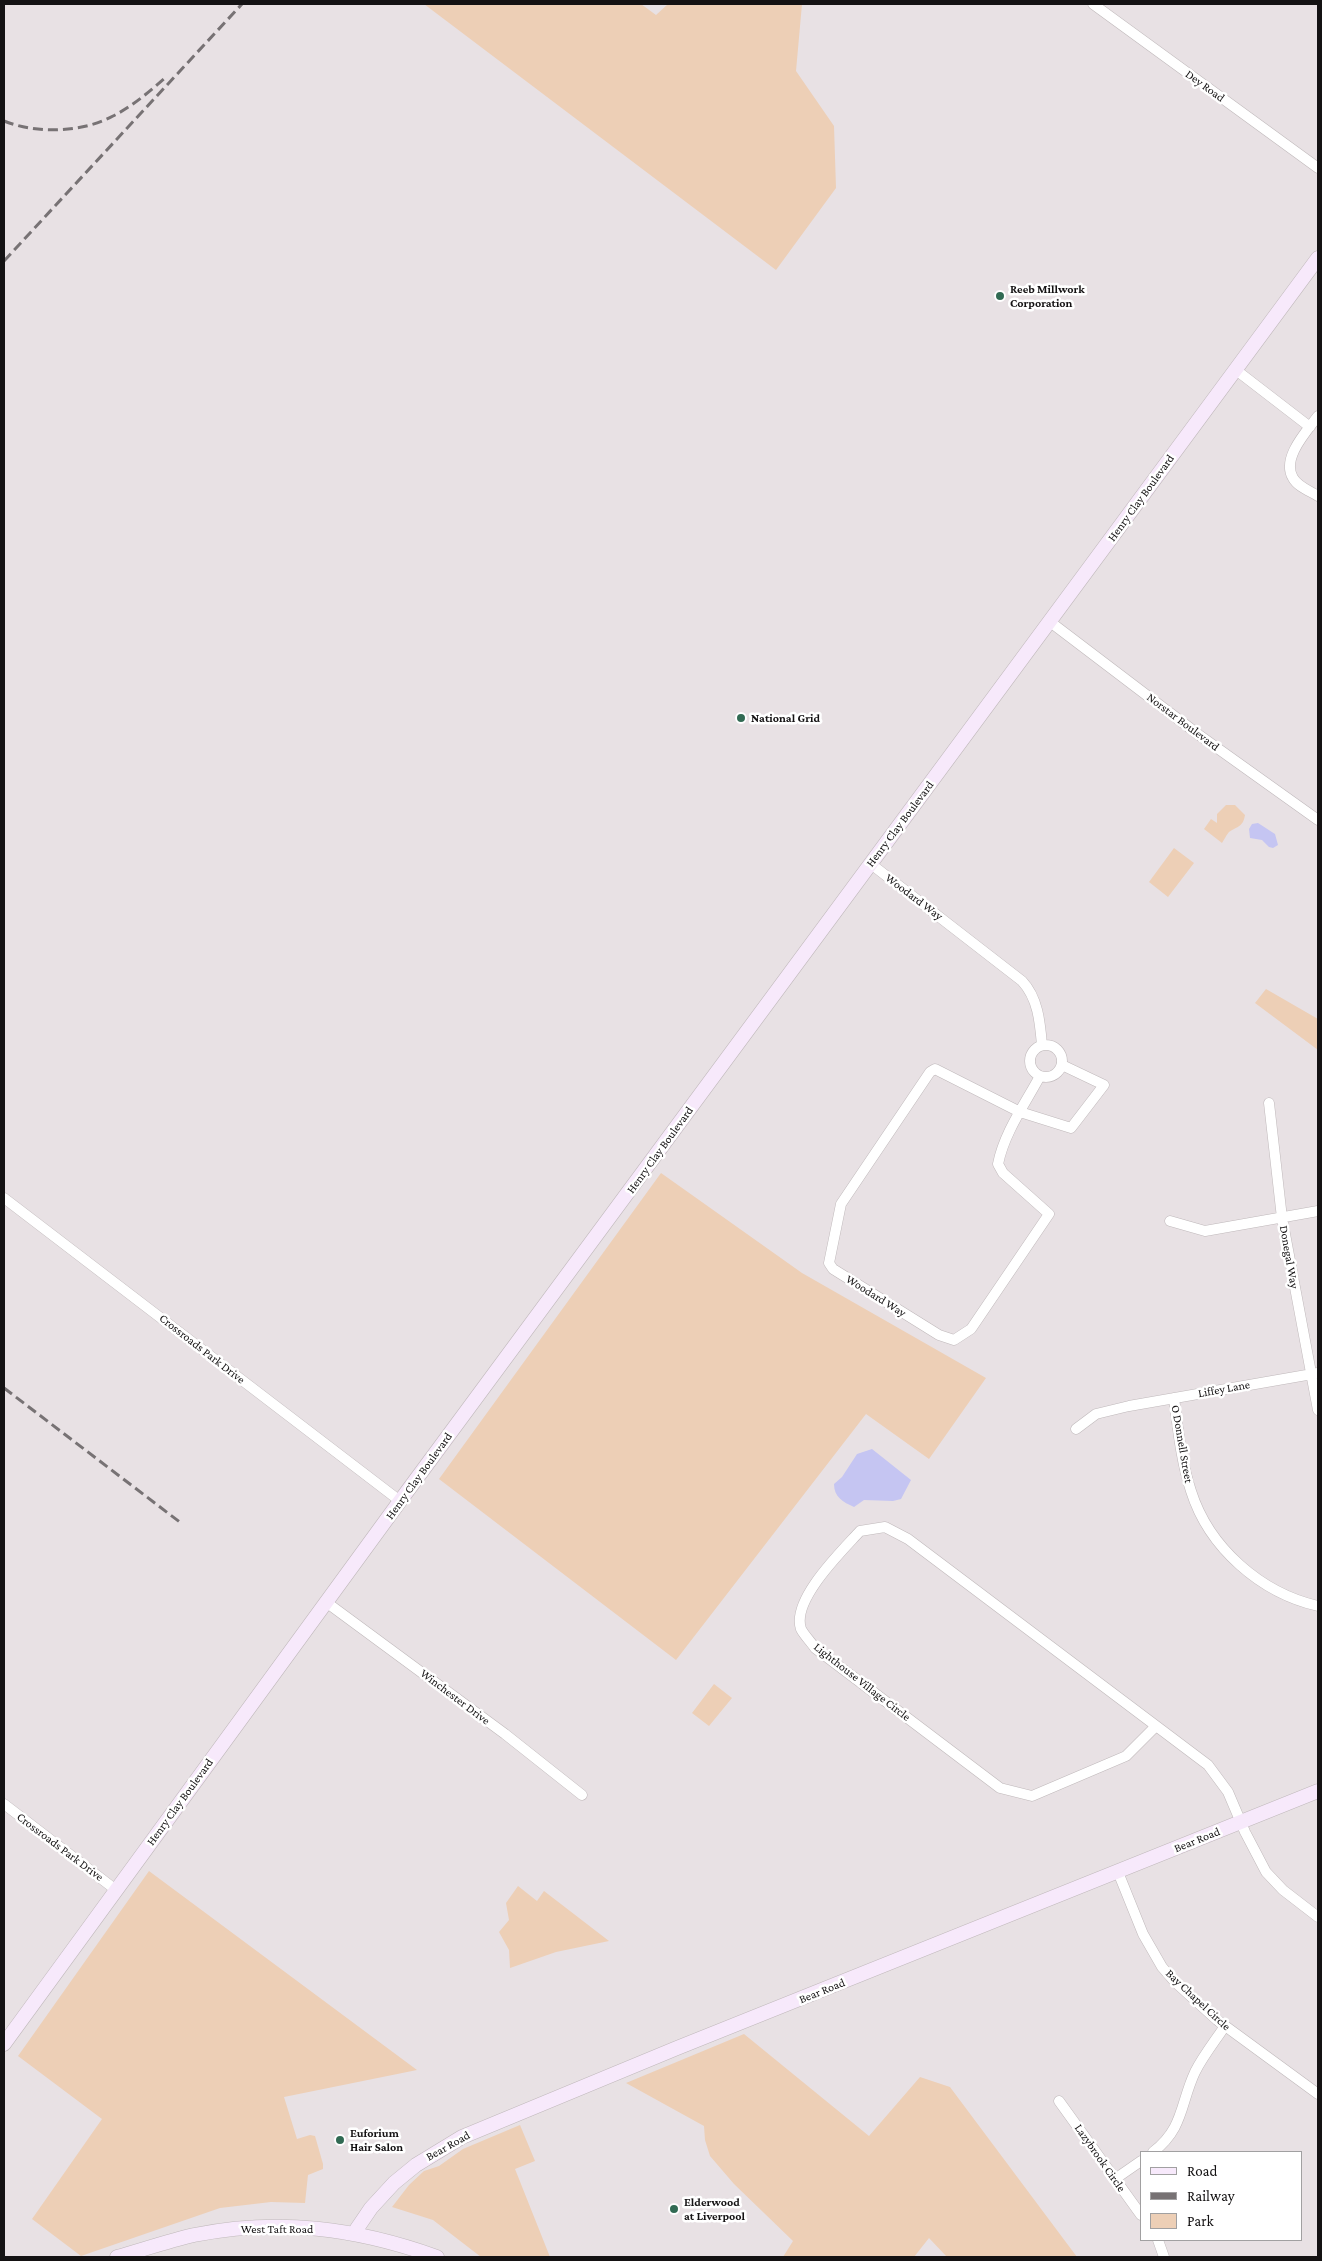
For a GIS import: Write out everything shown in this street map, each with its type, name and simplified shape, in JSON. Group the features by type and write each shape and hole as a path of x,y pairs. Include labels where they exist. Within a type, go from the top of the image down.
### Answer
{"main road":[{"name":"Henry Clay Boulevard","path":"4,2044 326,1602 1318,258"},
{"name":"Bear Road","path":"354,2234 371,2208 394,2183 416,2165 462,2137 1318,1791"},
{"name":"West Taft Road","path":"117,2257 193,2236 234,2229 300,2227 354,2234 400,2244 437,2257"}],"street":[{"name":"Dey Road","path":"1093,4 1318,168"},
{"path":"1236,370 1310,427"},
{"path":"1318,416 1294,452 1290,465 1292,477 1299,485 1318,496"},
{"name":"Norstar Boulevard","path":"1050,621 1206,740 1318,820"},
{"name":"Woodard Way","path":"871,864 1016,975 1026,985 1034,999 1040,1019 1042,1045"},
{"path":"1048,1044 1058,1049 1061,1054 1062,1065 1060,1070 1051,1076 1040,1076 1033,1070 1030,1057 1034,1049 1048,1044"},
{"name":"Woodard Way","path":"1040,1076 1020,1112 1001,1149 998,1164 1003,1173 1049,1214 971,1329 954,1340 939,1335 833,1269 829,1263 841,1204 930,1072 935,1069 1020,1112 1071,1128 1104,1085 1062,1065"},
{"name":"Donegal Way","path":"1269,1103 1282,1218 1314,1374 1318,1410"},
{"name":"Crossroads Park Drive","path":"4,1198 400,1502"},
{"path":"1170,1221 1205,1231 1318,1211"},
{"name":"Liffey Lane","path":"1076,1429 1096,1414 1174,1398 1314,1374"},
{"name":"O Donnell Street","path":"1174,1398 1181,1452 1191,1492 1202,1517 1214,1537 1240,1565 1278,1593 1303,1603 1318,1606"},
{"name":"Lighthouse Village Circle","path":"1156,1726 1126,1756 1032,1796 1000,1788 815,1648 801,1628 801,1612 812,1586 860,1531 885,1527 908,1539 1208,1765 1228,1792 1240,1822 1266,1872 1283,1890 1316,1913"},
{"name":"Winchester Drive","path":"326,1602 582,1794"},
{"name":"Crossroads Park Drive","path":"4,1804 116,1890"},
{"name":"Bay Chapel Circle","path":"1118,1872 1143,1934 1162,1967 1175,1982 1225,2026 1318,2094"},
{"path":"1154,2151 1165,2143 1176,2129 1197,2069 1225,2026"},
{"name":"Lazybrook Circle","path":"1060,2101 1140,2215"},
{"path":"1115,2179 1140,2162"},
{"path":"1158,2241 1164,2257"}],"green space":[{"path":"424,4 641,4 656,15 668,4 802,4 796,71 834,126 836,188 776,270"},
{"path":"1226,805 1235,805 1245,815 1241,824 1229,832 1222,843 1204,829 1211,819 1217,823 1217,814"},
{"path":"1174,848 1194,863 1168,897 1149,882"},
{"path":"1266,989 1318,1019 1318,1050 1255,1003"},
{"path":"661,1173 802,1273 986,1378 929,1459 866,1414 676,1660 439,1479"},
{"path":"714,1684 732,1698 709,1726 692,1713"},
{"path":"149,1871 417,2070 284,2097 297,2139 310,2135 315,2136 323,2164 323,2169 308,2175 305,2203 271,2202 220,2208 81,2256 32,2219 102,2119 18,2056"},
{"path":"518,1886 537,1901 544,1891 609,1941 556,1952 510,1968 509,1950 499,1932 509,1920 506,1903"},
{"path":"744,2034 869,2136 920,2077 950,2087 1077,2257 947,2257 929,2238 914,2257 783,2257 793,2241 734,2184 710,2156 705,2140 704,2126 626,2083"},
{"path":"520,2125 535,2161 515,2169 550,2257 481,2257 433,2220 392,2207 409,2185 424,2171 439,2166 463,2149"}],"water":[{"path":"1258,823 1275,834 1278,845 1273,848 1269,847 1262,840 1250,838 1249,829 1252,824"},
{"path":"872,1449 911,1480 901,1499 893,1501 864,1500 854,1507 837,1496 834,1484 842,1477 857,1454"}],"railway":[{"path":"4,261 242,4"},
{"path":"4,121 44,130 87,126 101,122 127,108 166,77"},
{"path":"4,1388 181,1523"}],"place":[{"name":"Reeb Millwork Corporation","path":"1000,296"},
{"name":"National Grid","path":"741,718"},
{"name":"Euforium Hair Salon","path":"340,2140"},
{"name":"Elderwood at Liverpool","path":"674,2209"}]}
